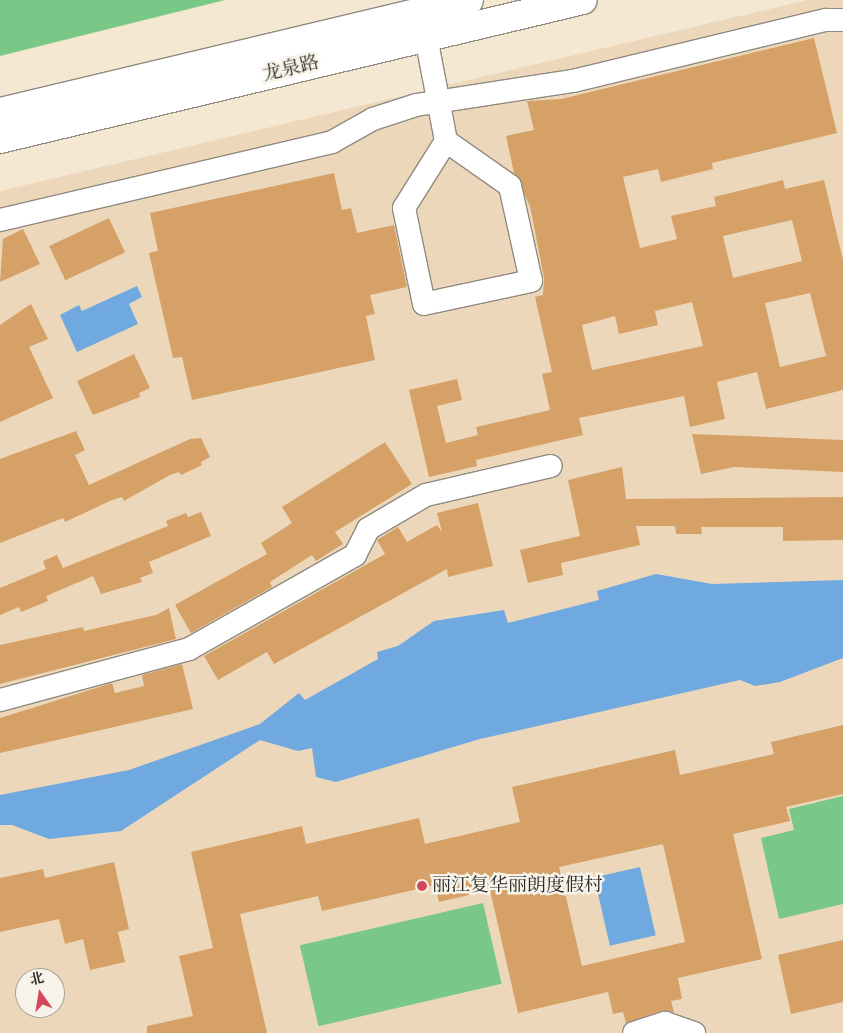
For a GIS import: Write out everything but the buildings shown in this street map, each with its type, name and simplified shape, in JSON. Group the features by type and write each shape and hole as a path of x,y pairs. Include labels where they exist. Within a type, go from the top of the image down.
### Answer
{"main road":[{"name":"龙泉路","path":"0,112 469,0"},
{"name":"龙泉路","path":"0,139 583,0"}],"lane":[{"path":"0,220 332,142 373,119 438,100 574,81 826,20 843,20"},
{"path":"426,37 446,141 404,208 424,304 530,281 510,186 446,141"},
{"path":"0,700 189,649 355,555 368,530 426,495 551,466"},
{"path":"634,1033 665,1023 694,1033"}],"shaded area":[{"path":"807,0 843,0 843,1033 0,1033 0,191"}],"green space":[{"path":"0,0 225,0 0,56"},
{"path":"843,796 843,904 779,919 761,838 794,830 789,809"},
{"path":"483,903 502,984 318,1026 300,945"}],"water":[{"path":"137,286 142,297 129,304 138,324 77,352 60,315 79,305 82,311"},
{"path":"656,574 712,584 843,580 843,658 780,682 755,686 740,680 480,739 336,782 316,777 312,748 298,751 260,740 121,831 49,839 12,825 0,825 0,795 129,770 260,724 299,693 305,700 378,659 377,652 398,646 434,621 504,610 508,623 599,600 597,591"},
{"path":"640,867 656,935 610,946 594,878"}],"place":[{"name":"丽江复华丽朗度假村","path":"422,886"}]}
